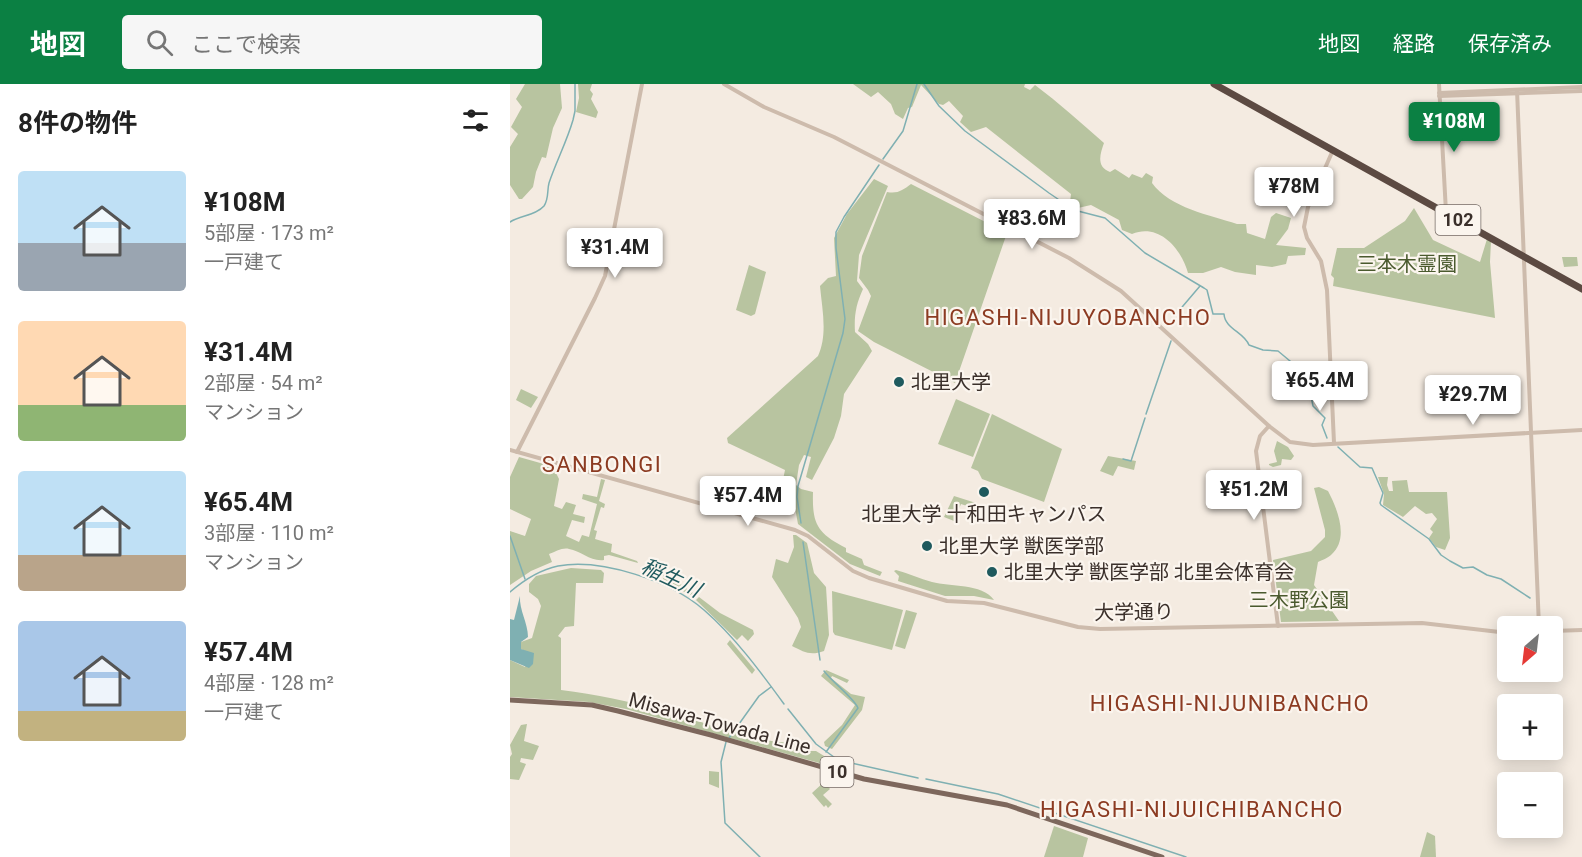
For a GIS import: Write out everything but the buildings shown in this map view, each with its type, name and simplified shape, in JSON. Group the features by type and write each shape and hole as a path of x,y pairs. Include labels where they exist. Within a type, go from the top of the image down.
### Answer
{"highway":[{"name":"102","path":"1214,84 1582,289"}],"main road":[{"name":"Misawa-Towada Line","path":"510,700 592,705 618,711 864,779 1007,805 1162,857"}],"street":[{"path":"516,452 605,276 642,84"},
{"path":"724,84 764,107 834,137 1069,258 1129,298 1282,438 1293,443 1334,443 1582,430"},
{"path":"1439,84 1446,213"},
{"path":"1439,95 1582,89"},
{"path":"1518,92 1539,616"},
{"path":"1333,150 1308,207 1304,227 1307,238 1321,261 1327,290 1334,443"},
{"path":"1269,426 1260,436 1256,451 1278,626"},
{"name":"大学通り","path":"510,450 782,525 808,536 859,574 947,601 984,603 1090,629 1422,623 1497,632"},
{"path":"1563,631 1582,630"}],"green space":[{"path":"525,84 560,84 562,108 553,128 546,158 542,157 536,172 533,187 522,199 519,199 510,185 510,147 518,134 511,127 522,107 516,99"},
{"path":"578,84 592,84 591,99 598,112 596,118 576,112 579,98"},
{"path":"853,84 1025,84 1024,87 1030,90 1035,85 1104,143 1100,160 1106,170 1110,172 1115,169 1129,178 1132,174 1142,178 1146,173 1153,177 1152,183 1169,199 1203,214 1237,224 1246,224 1247,233 1265,239 1271,217 1276,213 1291,218 1288,229 1276,245 1306,248 1305,255 1288,256 1286,264 1272,267 1256,265 1256,275 1221,267 1203,273 1188,273 1180,255 1168,240 1151,232 1142,231 1132,234 1122,230 1119,220 1091,205 1078,208 1070,202 1071,194 986,127 971,132 960,122 963,116 949,101 943,105 939,104 921,85 912,107 908,108 903,119 895,114 891,104 878,92 871,97"},
{"path":"874,179 888,186 859,255 857,281 863,289 855,315 855,332 872,351 844,394 841,416 834,438 812,480 806,477 811,457 804,455 799,465 796,485 813,492 815,520 823,532 846,548 846,552 862,559 864,565 882,572 880,576 850,564 798,524 795,508 783,505 780,494 785,470 728,443 727,438 818,356 824,330 820,286 828,278 836,276 834,238 847,214"},
{"path":"911,184 1007,233 955,383 874,342 858,331 871,296 859,278 862,256 887,192 900,191"},
{"name":"三本木霊園","path":"1414,208 1433,240 1480,262 1487,239 1491,241 1490,262 1495,318 1333,286 1334,278 1331,275 1337,248 1364,248 1405,221"},
{"path":"1562,257 1577,257 1578,266 1564,267"},
{"path":"749,265 766,272 755,314 751,316 736,310"},
{"path":"521,389 538,397 531,408 516,400"},
{"path":"956,399 990,414 973,457 938,444"},
{"path":"992,414 1062,449 1044,502 982,479 978,471 971,468"},
{"path":"1277,441 1288,447 1294,456 1291,460 1282,459 1281,465 1273,467 1269,464 1277,462 1274,451"},
{"path":"1108,456 1136,461 1134,470 1118,466 1113,476 1100,471"},
{"path":"519,457 558,468 559,479 554,506 562,509 566,502 576,505 573,514 585,517 584,523 572,520 566,536 579,542 582,535 589,537 597,504 582,499 583,494 597,497 601,479 605,480 599,501 605,504 604,508 601,507 594,530 597,531 595,539 612,544 611,552 638,563 609,555 604,556 604,560 599,560 564,549 549,554 552,562 531,571 510,585 510,531 525,536 531,519 510,509 510,477"},
{"path":"1378,477 1388,477 1389,491 1393,491 1392,481 1407,480 1409,492 1447,492 1450,538 1445,550 1436,547 1429,538 1433,532 1430,529 1437,519 1432,513 1426,514 1415,506 1403,517 1383,505 1384,494"},
{"path":"1211,483 1235,484 1236,500 1212,500"},
{"name":"三木野公園","path":"1319,487 1328,491 1338,515 1341,532 1337,548 1330,556 1318,562 1314,585 1339,621 1281,622 1273,560 1311,551 1325,537 1314,488"},
{"path":"954,496 976,503 970,507 961,504 954,521 944,517"},
{"path":"793,535 807,543 814,573 826,587 829,635 824,651 807,653 792,646 801,627 798,618 772,577 776,559 788,563 794,547"},
{"path":"571,568 601,570 604,573 603,583 576,583 574,626 565,627 558,636 561,638 561,690 638,704 765,742 799,743 810,751 816,751 829,759 830,766 626,709 589,702 510,697 510,660 525,667 531,652 521,649 521,642 532,638 541,606 538,599 529,592 529,584 536,576"},
{"path":"661,570 693,593 691,595 662,581 664,577 659,573"},
{"path":"894,571 932,582 974,588 994,600 974,596 945,596 898,581 899,576"},
{"path":"832,591 903,610 892,650 835,635"},
{"path":"699,597 720,613 753,630 754,634 748,641 742,635 737,640 696,600"},
{"path":"906,610 917,613 905,649 895,646"},
{"path":"730,640 755,670 752,674 727,644"},
{"path":"826,670 849,680 847,683 832,676 831,678 851,694 865,697 862,710 832,749 825,746 824,742 842,725 855,705 821,676"},
{"path":"527,724 524,741 539,746 533,760 521,758 520,762 526,764 519,780 510,779 512,754 510,745 521,725"},
{"path":"709,771 719,772 719,788 709,784"},
{"path":"824,782 830,789 823,795 832,804 828,808 826,805 824,807 812,793"},
{"path":"1054,826 1088,838 1083,857 1044,857"},
{"path":"1427,832 1435,836 1436,857 1420,857"}],"water":[{"path":"520,596 528,637 521,642 521,649 534,653 533,664 529,668 510,660 510,619 514,620"}],"waterway":[{"path":"510,222 536,212 546,203 549,183 573,120 575,84"},
{"path":"883,159 903,131 917,84"},
{"path":"924,84 939,106 965,131 1074,210 1105,218 1145,253 1207,290 1213,314 1224,314 1231,327 1249,345 1263,350 1278,351 1296,366 1309,386 1313,406 1325,418 1322,425 1327,438"},
{"path":"801,523 797,497 798,486 843,333 845,319 836,232 879,165"},
{"path":"1177,313 1200,286"},
{"path":"1146,414 1171,341"},
{"path":"1123,459 1131,461 1145,418"},
{"path":"1338,447 1360,467 1372,468 1383,493 1381,505 1429,539 1441,555 1463,568 1473,567 1487,575 1501,579 1530,598"},
{"path":"510,536 525,579"},
{"path":"803,542 820,660"},
{"name":"稲生川","path":"510,592 544,570 575,564 614,569 655,581 690,599 715,620 746,654 784,704"},
{"path":"824,671 858,708 826,752"},
{"path":"729,738 759,696 771,687"},
{"name":"稲生川","path":"788,709 816,744 838,760 918,778"},
{"path":"726,742 721,762 725,823 760,857"},
{"name":"稲生川","path":"926,779 998,794 1186,857"}],"place":[{"name":"北里大学","path":"899,382"},
{"name":"北里大学 十和田キャンパス","path":"984,492"},
{"name":"北里大学 獣医学部","path":"927,546"},
{"name":"北里大学 獣医学部 北里会体育会","path":"992,572"}],"district":[{"name":"HIGASHI-NIJUYOBANCHO","path":"1068,317"},
{"name":"SANBONGI","path":"602,464"},
{"name":"HIGASHI-NIJUNIBANCHO","path":"1230,703"},
{"name":"HIGASHI-NIJUICHIBANCHO","path":"1192,809"}]}
